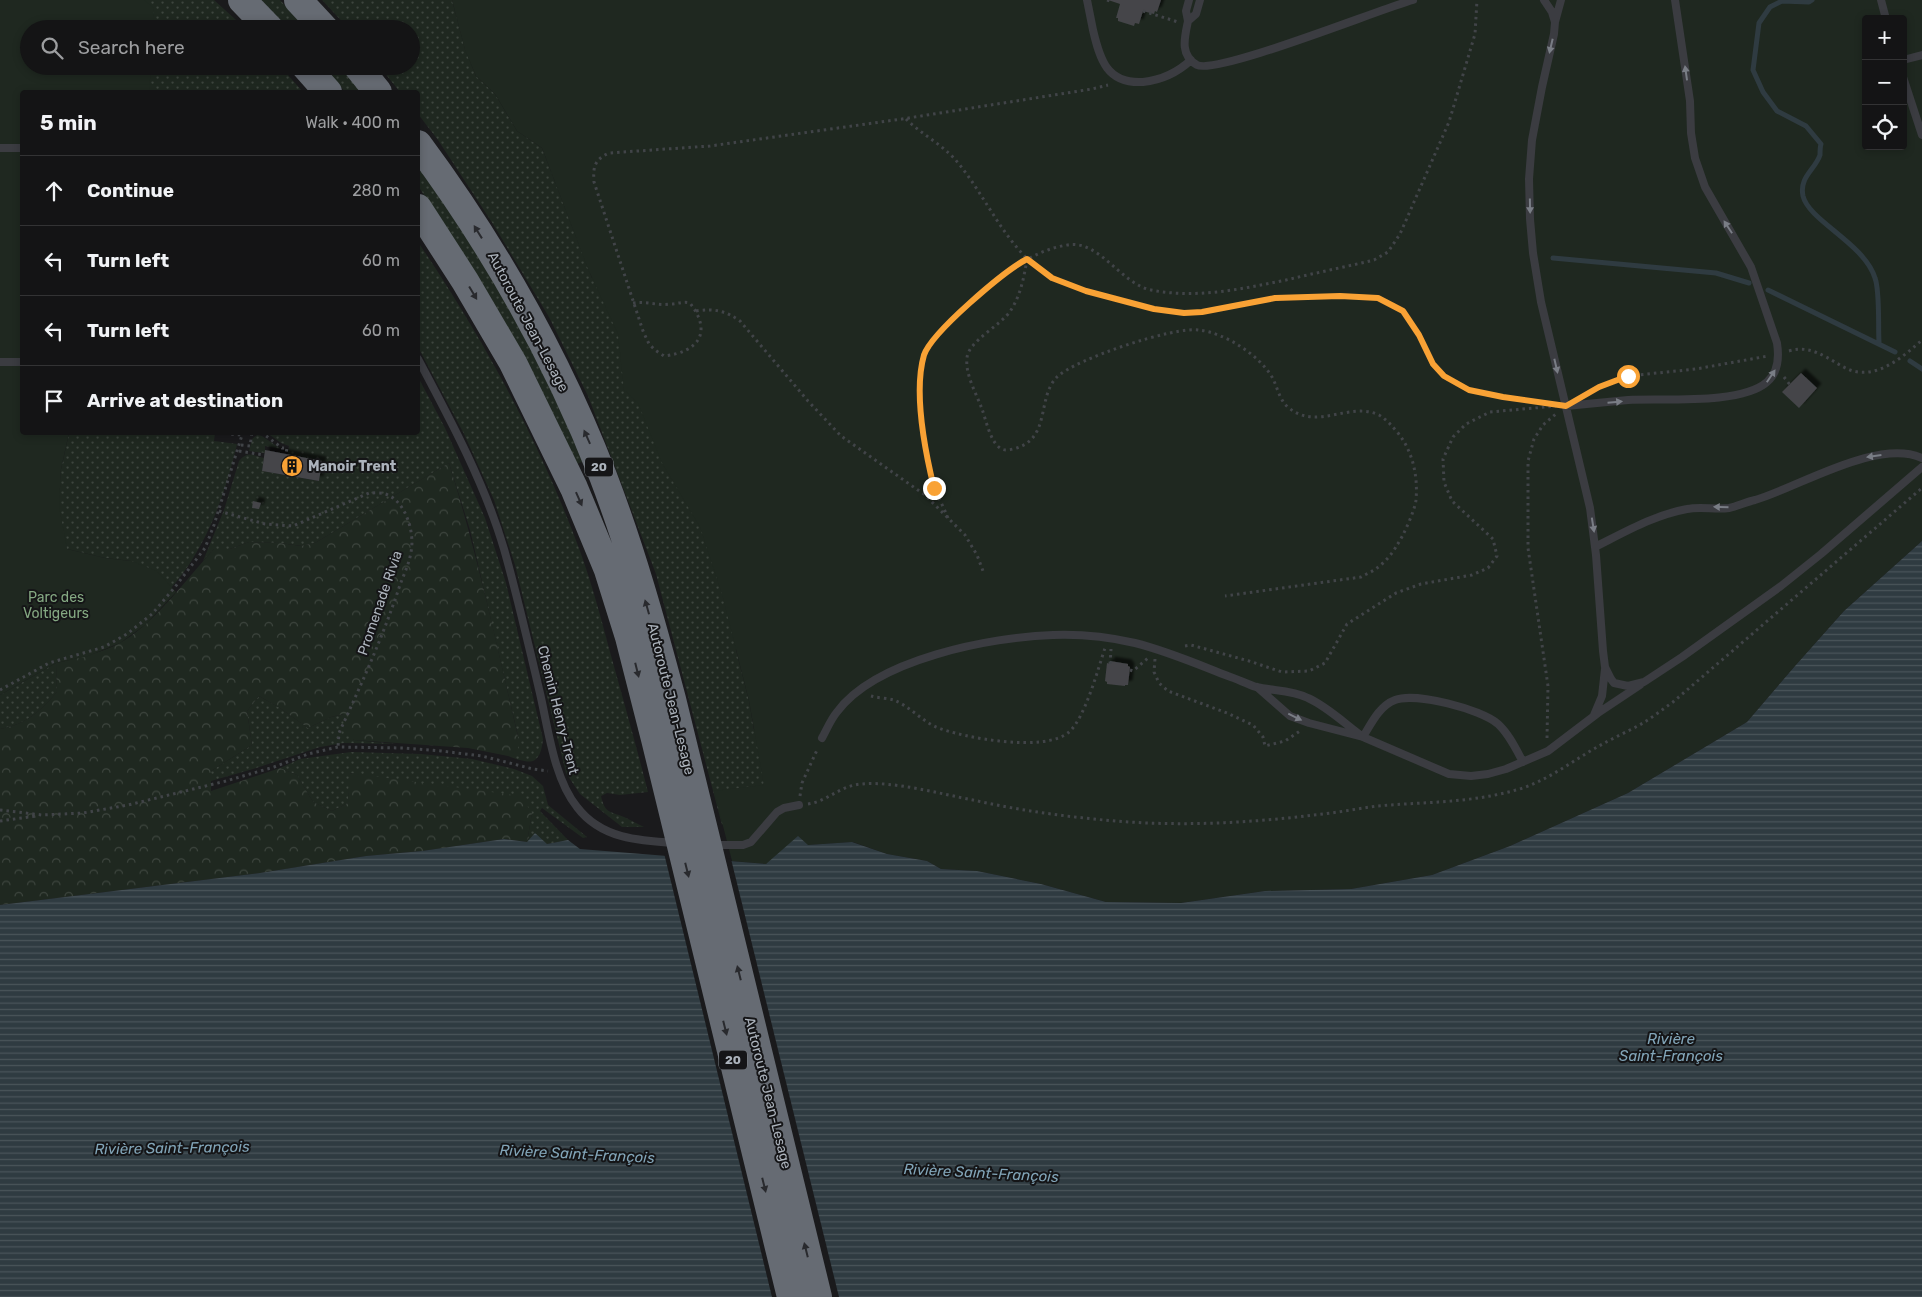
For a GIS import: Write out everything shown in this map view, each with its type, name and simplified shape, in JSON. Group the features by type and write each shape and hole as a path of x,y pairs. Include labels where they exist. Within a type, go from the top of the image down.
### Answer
{"highway":[{"path":"242,0 261,20"},
{"path":"298,0 316,20"},
{"path":"313,75 326,90"},
{"path":"364,75 376,90"},
{"name":"Autoroute Jean-Lesage","path":"420,147 466,212 522,306 558,374 590,444 617,514 642,589 698,834 818,1297"},
{"name":"Autoroute Jean-Lesage","path":"420,211 465,281 513,364 561,458 606,565 627,630 680,833 791,1297"}],"lane":[{"path":"1087,0 1100,55 1108,69 1119,79 1138,82 1151,81 1177,72 1191,60"},
{"path":"1189,0 1186,11 1188,21 1183,43 1191,60 1203,67 1222,64 1265,51 1377,10 1413,0"},
{"path":"1188,21 1196,14 1200,0"},
{"path":"1544,0 1552,12 1554,34 1532,140 1529,179 1530,219 1533,253 1542,302 1590,508 1595,547 1605,667 1602,696 1592,717"},
{"path":"1554,22 1561,0"},
{"path":"1566,406 1628,400 1708,398 1735,395 1758,388 1766,383 1772,378 1777,366 1779,354 1773,328 1751,267 1708,194 1695,158 1691,133 1690,101 1675,0"},
{"path":"1881,0 1885,15"},
{"path":"1907,59 1922,54"},
{"path":"1907,89 1922,135"},
{"path":"0,148 20,148"},
{"path":"0,362 20,362"},
{"name":"Chemin Henry-Trent","path":"420,364 448,416 503,547 558,769 566,790 577,808 591,822 605,832 643,842 680,833"},
{"path":"1595,547 1649,520 1701,507 1728,508 1772,495 1861,458 1893,454 1914,454 1922,458"},
{"path":"1257,687 1290,716 1363,738 1449,774 1470,776 1506,769 1548,751 1592,717 1781,586 1857,525 1922,467"},
{"path":"822,738 837,711 856,694 883,676 916,661 958,649 1010,638 1072,635 1108,638 1162,651 1257,687 1307,697 1363,738"},
{"path":"1605,667 1614,683 1628,686 1644,682"},
{"path":"1363,738 1376,715 1385,706 1394,700 1412,697 1448,704 1485,715 1507,733 1523,762"},
{"path":"698,834 743,845 755,838 777,812 784,808 799,805"}],"path":[{"path":"948,518 934,488 923,436 920,393 925,354 932,342 972,300 1027,259 1068,244 1082,245 1094,251 1148,290 1174,294 1226,292 1374,260 1388,252 1400,234 1449,122 1475,34 1477,0"},
{"path":"1143,11 1176,21"},
{"path":"633,303 659,305 690,303 696,311 702,333 701,338 688,349 664,356 649,344 633,303 594,182 594,169 601,157 609,153 710,146 906,119 1092,89 1119,79"},
{"path":"906,119 914,127 933,139 958,162 1004,231 1027,259 1052,278 1086,291 1154,309 1184,313 1202,312 1275,298 1340,296 1378,298 1403,311 1419,335 1433,364 1444,376 1469,390 1566,406"},
{"path":"1027,259 1022,286 1011,311 973,345 967,355 967,368 970,377 991,436 1000,448 1007,450 1018,448 1027,443 1035,434 1042,421 1051,387 1056,378 1066,370 1131,344 1187,330 1199,330 1231,341 1246,351 1270,375 1279,396 1289,409 1308,416 1318,417 1328,417 1364,410 1378,415 1388,422 1406,443 1415,468 1416,502 1398,545 1377,568 1361,577 1225,596"},
{"path":"696,311 711,308 728,313 740,321 840,436 926,496 948,518 971,544 983,571"},
{"path":"1548,751 1546,709 1548,686 1528,548 1528,461 1534,440 1542,426 1566,406 1599,387 1628,376 1696,369 1779,354 1800,348 1817,352 1852,371 1872,371 1889,365 1922,340"},
{"path":"1130,670 1133,671 1162,651 1191,645 1282,672 1309,671 1325,663 1347,624 1396,593 1421,584 1472,575 1488,568 1497,556 1493,539 1452,501 1444,482 1443,460 1453,437 1466,424 1490,412 1566,406"},
{"path":"0,690 49,663 104,647 128,634 152,614 205,548 241,445 242,435"},
{"path":"241,445 250,446 252,435"},
{"path":"265,435 282,448 286,448 286,454"},
{"path":"239,451 264,455"},
{"name":"Promenade Rivia","path":"219,511 265,524 292,526 369,493 381,492 389,495 398,503 407,516 411,533 412,551 382,639 339,733 338,747"},
{"path":"856,694 893,700 933,726 959,735 985,740 1022,741 1059,738 1070,731 1083,709 1108,638"},
{"path":"1162,651 1153,664 1154,672 1163,687 1168,691 1253,725 1263,737 1265,746 1285,741 1297,734 1309,723"},
{"path":"0,821 42,815 83,813 128,805 226,781 274,767 308,754 338,747 403,748 441,751 482,756 543,771 558,769"},
{"path":"799,805 802,783 817,750"},
{"path":"0,810 42,815"}],"green space":[{"path":"0,0 20,22 20,58 0,38"},
{"name":"Parc des Voltigeurs","path":"0,0 144,0 154,8 153,20 20,20 20,75 150,75 149,90 20,90 20,435 69,435 61,469 59,506 67,549 105,558 131,561 157,571 176,592 145,625 120,643 88,656 56,663 0,695"},
{"path":"55,0 214,0 236,20 47,20"},
{"path":"261,0 280,0 299,20 280,20"},
{"path":"322,0 452,0 465,49 476,76 495,94 517,131 542,148 592,278 618,272 741,615 736,650 754,730 805,750 722,825 656,574 588,396 549,317 493,224 438,140 420,117 420,90 398,90 386,75 420,75 420,20 341,20"},
{"path":"452,0 1922,0 1922,541 1844,611 1747,722 1628,793 1510,846 1432,875 1351,889 1265,891 1181,903 1106,902 1041,884 977,871 941,869 927,861 887,854 853,842 808,845 766,864 732,861 714,791 764,785 749,701 722,594 700,527 662,463 638,403 624,390 618,334 588,269 542,148 517,131 495,94 476,76 465,50"},
{"path":"37,75 288,75 301,90 52,90"},
{"path":"331,75 348,75 360,90 343,90"},
{"path":"420,169 452,215 500,292 548,382 584,461 577,464 499,314 467,259 420,189"},
{"path":"420,245 465,315 508,392 547,470 580,551 600,614 648,792 620,795 607,793 601,796 606,809 644,827 622,827 580,794 566,773 515,565 494,500 464,434 420,351"},
{"path":"420,381 445,428 485,518 506,583 543,739 542,748 536,759 528,762 508,756 518,756 518,736 470,530 449,463 315,543 302,546 249,542 230,549 214,549 203,561 224,510 239,461 245,456 250,455 264,458 262,471 319,481 322,461 288,454 289,446 270,435 420,435"},
{"path":"69,435 215,435 214,441 237,444 225,489 207,533 188,566 158,603 131,561 105,558 67,549 0,523 58,505 61,469"},
{"path":"257,435 262,436 281,449 265,446 265,453 249,451 252,439"},
{"path":"449,463 478,565 518,737 518,756 508,756 468,748 354,740 344,729 343,714 331,717 308,728 259,696 247,711 252,745 211,771 211,791 280,768 297,775 313,802 332,811 348,803 349,773 521,796 532,813 527,842 504,839 422,851 366,856 260,873 0,905 0,729 18,724 32,716 57,692 56,663 103,650 131,636 157,614 214,549 230,549 249,542 301,546 315,543"},
{"path":"56,663 57,692 32,716 18,724 0,729 0,695"},
{"path":"259,696 308,728 331,717 344,714 354,740 396,744 344,743 320,747 211,781 211,771 252,745 247,711"},
{"path":"351,752 421,754 472,759 514,769 532,776 543,786 548,805 587,837 583,838 542,808 540,811 568,840 547,844 527,842 532,813 350,773 348,803 332,811 313,802 297,775 280,768 300,759"}],"water":[{"name":"Rivière Saint-François","path":"1922,541 1922,1297 0,1297 0,905 260,873 366,856 422,851 504,839 527,842 535,833 547,844 568,840 580,849 766,864 798,836 808,845 852,842 887,854 927,861 941,869 977,871 1041,884 1106,902 1181,903 1265,891 1351,889 1432,875 1510,846 1628,793 1747,722 1844,611"}],"pier":[{"path":"664,853 731,859 839,1297 772,1297"}],"building":[{"path":"1108,0 1161,0 1157,12 1155,11 1154,14 1143,11 1139,24 1135,23 1134,26 1118,21 1118,18 1116,18 1120,4"},
{"path":"1801,373 1817,388 1799,408 1782,392"},
{"name":"Manoir Trent","path":"265,450 322,461 319,481 262,471"},
{"path":"253,501 261,503 259,509 252,508"},
{"path":"1110,661 1128,664 1130,667 1128,685 1107,684 1105,681 1107,663 1110,664"}],"waterway":[{"path":"1812,0 1809,2 1782,1 1770,7 1759,23 1753,70 1763,92 1777,111 1806,126 1821,144 1818,160 1803,184 1803,196 1807,205 1815,214 1849,243 1869,265 1878,291 1879,342"},
{"path":"1553,258 1716,273 1749,283"},
{"path":"1768,290 1895,352"},
{"path":"1910,361 1922,369"}],"place":[{"name":"Manoir Trent","path":"292,466"}],"route":[{"path":"934,488 923,436 920,393 925,354 932,342 972,300 1027,259 1052,278 1086,291 1154,309 1184,313 1202,312 1275,298 1340,296 1378,298 1403,311 1419,335 1433,364 1444,376 1469,390 1503,397 1566,406 1599,387 1628,376"}]}
